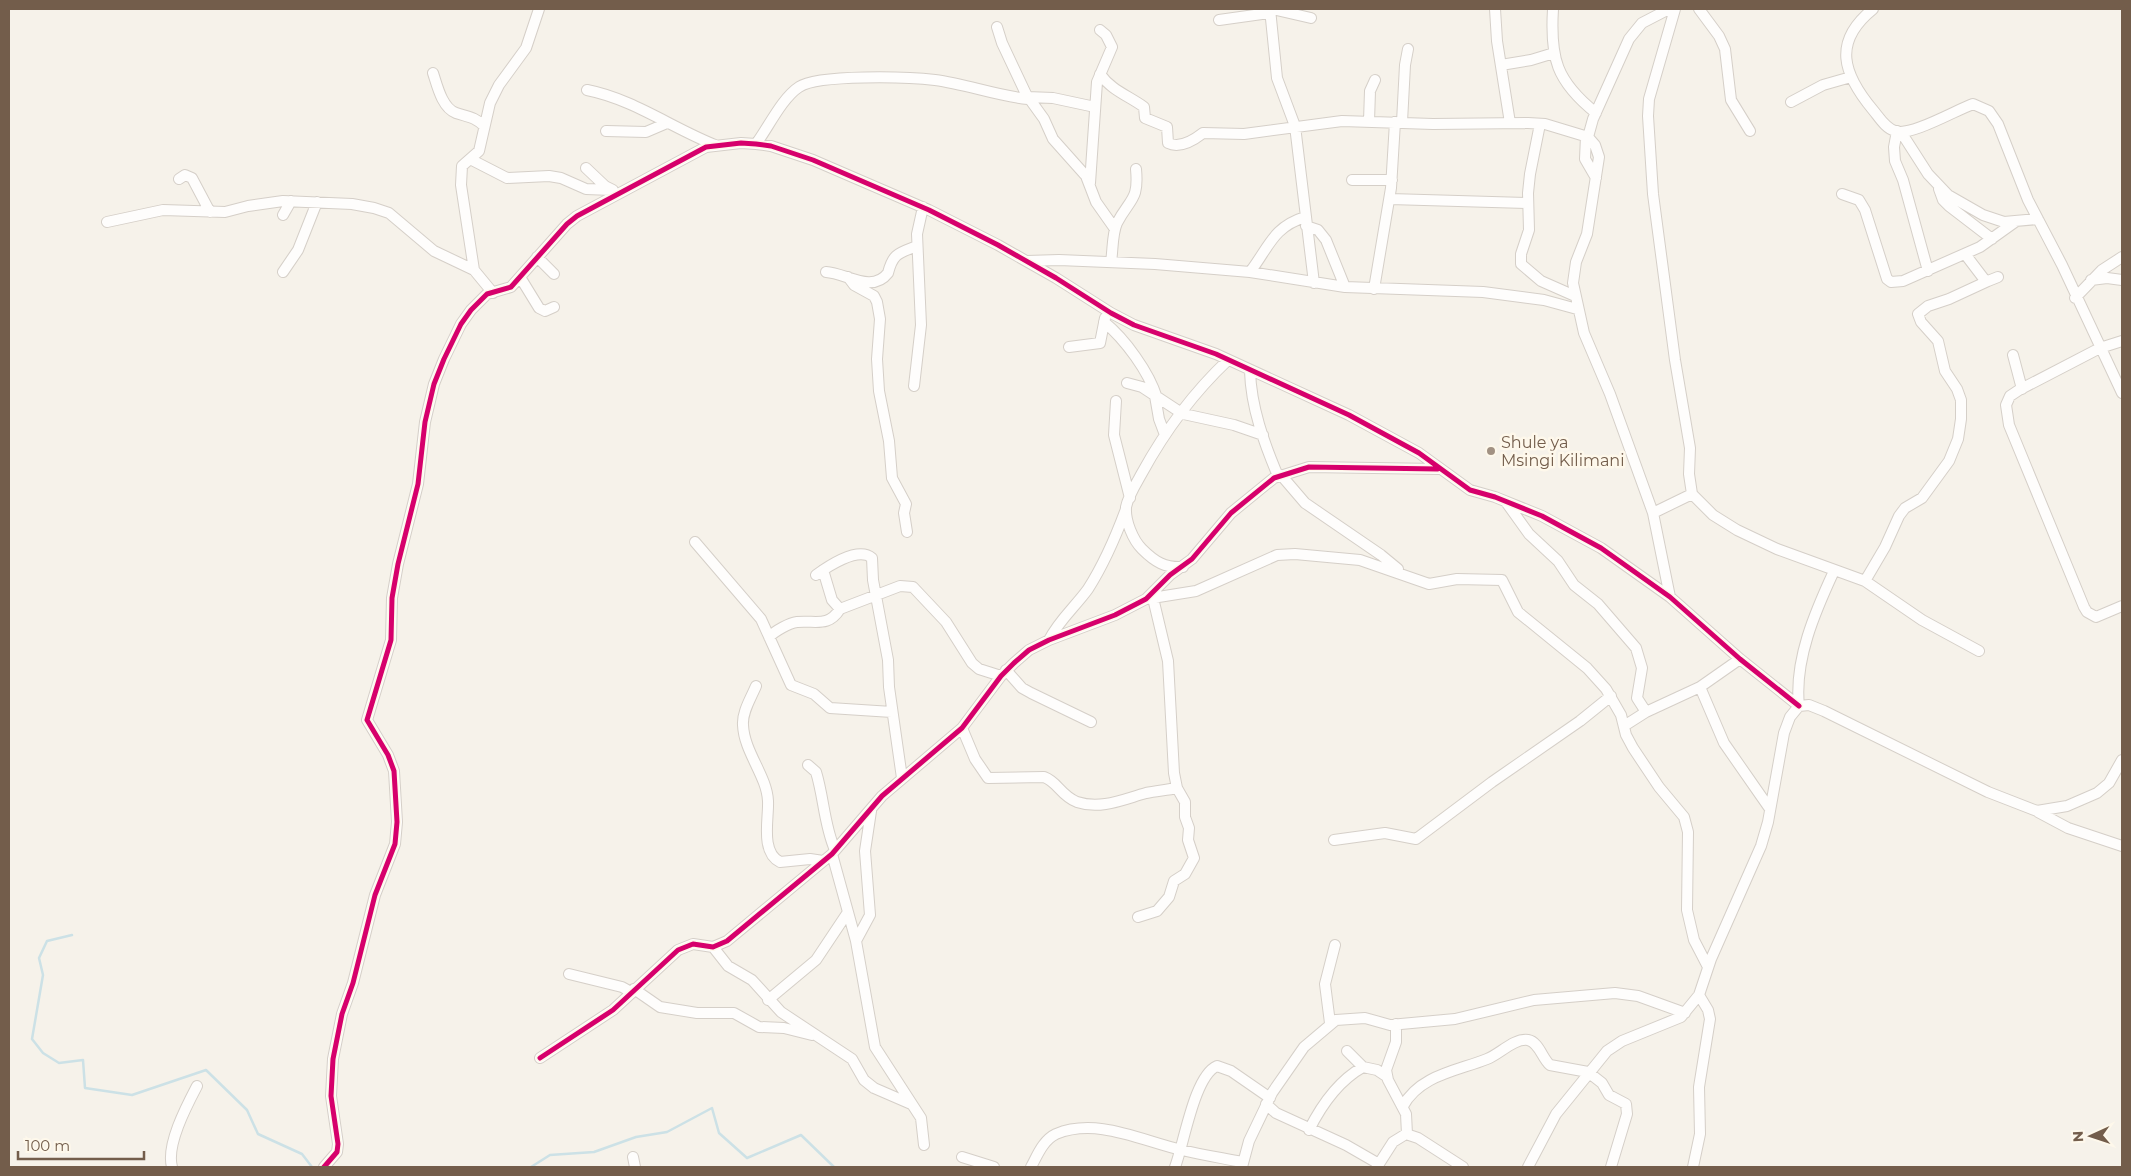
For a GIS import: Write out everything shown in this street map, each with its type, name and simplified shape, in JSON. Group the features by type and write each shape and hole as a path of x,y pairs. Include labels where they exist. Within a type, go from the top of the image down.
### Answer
{"street":[{"path":"474,270 460,185 462,166 479,151 490,103 526,48 539,9"},
{"path":"1495,9 1510,124"},
{"path":"1552,9 1554,61 1566,82 1596,113"},
{"path":"1587,137 1596,113 1635,30 1654,16 1669,9"},
{"path":"1675,9 1665,50 1648,99 1648,116 1653,194 1674,360 1690,448 1689,474 1692,494 1713,515 1737,530 1770,546 1865,581 1922,620 1979,651"},
{"path":"1698,9 1719,36 1725,49 1731,100 1750,131"},
{"path":"1873,9 1850,33 1847,42 1846,62 1858,92 1884,124 1899,132 1924,168 1948,195 1983,215 2004,222 2038,219"},
{"path":"1219,20 1270,10 1311,18"},
{"path":"1270,10 1276,78 1295,126 1305,222 1314,283"},
{"path":"997,27 1002,43 1028,98 1044,119 1053,139 1080,168 1090,184 1096,202 1115,229"},
{"path":"1090,184 1097,82 1112,47 1106,35 1100,30"},
{"path":"1374,289 1390,199 1408,49"},
{"path":"1501,65 1531,60 1554,53"},
{"path":"433,73 442,98 451,110 473,116 484,126"},
{"path":"1100,74 1109,86 1124,93 1144,108 1145,118 1167,127 1170,145 1194,141 1203,133 1244,134 1342,120 1540,124 1587,137 1598,151 1596,178 1587,234 1576,262 1573,284 1577,309 1584,334 1614,403 1653,512 1670,596"},
{"path":"1791,102 1823,85 1851,77"},
{"path":"756,144 786,99 797,88 807,82 857,78 934,80 1028,98 1053,98 1095,107"},
{"path":"1369,121 1370,92 1375,80"},
{"path":"587,90 625,101 666,124 715,145"},
{"path":"1899,132 1930,123 1973,104 1985,108 1998,124 2028,200 2122,393"},
{"path":"606,131 646,132 666,124"},
{"path":"1540,124 1530,174 1528,230 1521,254 1521,264 1541,281 1575,296"},
{"path":"1899,132 1894,147 1895,161 1903,180 1928,271"},
{"path":"324,1167 337,1152 338,1144 331,1096 333,1059 338,1030 375,895 395,844 397,822 394,771 367,720 390,640 394,582 418,484 422,442 431,397 451,342 461,324 481,299 493,293 505,291 577,216 624,193 706,147 715,145 740,143 771,146 813,160 923,207 1026,261 1134,325 1228,360 1390,435 1470,490 1505,501 1542,516 1602,548 1670,596 1740,658 1799,706 1809,706 1824,711 1988,792 2037,811 2068,828 2122,846"},
{"path":"470,159 507,178 549,176 561,178 586,189 612,190 624,193"},
{"path":"586,168 612,190"},
{"path":"1111,262 1115,229 1134,199 1136,169"},
{"path":"179,179 185,175 192,178 210,212"},
{"path":"1352,180 1392,180"},
{"path":"1939,186 1940,194 1949,206 1992,239"},
{"path":"1842,194 1859,200 1865,210 1887,279 1891,282 1903,281 1965,254 1992,239 2015,222"},
{"path":"1390,199 1528,203"},
{"path":"106,222 163,210 225,212 248,206 291,201 352,204 389,213 434,251 474,270 493,293"},
{"path":"283,215 291,201"},
{"path":"283,272 298,250 317,202"},
{"path":"914,386 921,325 917,234 923,207"},
{"path":"1250,272 1275,234 1284,226 1305,222 1318,230 1326,240 1345,287"},
{"path":"826,272 839,273 865,282 881,280 888,273 890,263 895,256 917,246"},
{"path":"1865,581 1872,566 1884,551 1899,516 1905,508 1922,498 1949,461 1958,439 1962,419 1961,400 1957,388 1945,371 1938,341 1921,322 1918,314 1928,306 1949,300 1993,279 1983,278 1965,254"},
{"path":"2075,298 2091,280 2122,256"},
{"path":"537,257 554,274"},
{"path":"1026,261 1111,262 1250,272 1345,287 1482,292 1544,300 1577,309"},
{"path":"520,277 539,308 545,311 554,307"},
{"path":"848,277 854,285 874,296 877,302 880,319 877,359 879,391 888,434 892,478 906,504 904,513 907,532"},
{"path":"2091,280 2107,278 2122,280"},
{"path":"1069,346 1100,343 1106,310"},
{"path":"1104,322 1125,344 1144,369 1156,397 1159,418 1165,435"},
{"path":"2122,341 2100,348 2022,389 2010,396 2006,405 2010,424 2087,612 2096,617 2122,606"},
{"path":"2013,355 2022,389"},
{"path":"1049,640 1061,619 1077,603 1096,575 1113,542 1136,484 1165,435 1180,412 1228,360"},
{"path":"1250,371 1252,399 1263,435 1279,476 1305,503 1381,555 1410,579"},
{"path":"1127,383 1142,387 1180,412 1234,425 1263,435"},
{"path":"1116,401 1114,434 1128,503 1132,534 1137,544 1158,564 1184,567"},
{"path":"1149,599 1170,576 1184,567 1200,552 1231,513 1256,490 1279,476 1309,467 1438,469"},
{"path":"1653,512 1692,494"},
{"path":"1505,501 1530,534 1558,560 1574,585 1598,604 1632,642 1639,654 1642,668 1637,698 1646,712"},
{"path":"695,542 753,609 769,637 791,685 814,694 830,708 892,712"},
{"path":"540,1058 594,1024 683,947 693,944 713,947 727,941 823,861 902,778 962,728 1003,673 1029,650 1149,599 1196,591 1277,555 1295,554 1360,560 1382,566 1410,579 1432,584 1455,579 1502,580 1518,612 1591,672 1611,696 1624,726 1626,736 1636,754 1687,822 1687,910 1694,940 1708,967"},
{"path":"840,609 832,600 819,573 847,558 868,555 874,563 876,595 888,660 892,712 902,778"},
{"path":"1528,1167 1556,1114 1588,1072 1614,1046 1673,1021 1685,1013 1699,995 1708,967 1761,846 1784,733 1790,717 1799,706 1798,684 1800,664 1820,603 1834,571"},
{"path":"769,637 776,631 796,622 822,623 836,616 840,609 858,604 900,586 914,587 946,622 972,663 979,668 1003,673 1031,693 1091,722"},
{"path":"1138,917 1157,911 1169,897 1174,881 1185,874 1193,862 1193,854 1188,840 1189,828 1185,817 1185,802 1177,788 1174,773 1168,661 1149,599"},
{"path":"1624,726 1646,712 1700,687 1740,658"},
{"path":"756,686 743,718 743,727 758,773 766,787 768,841 771,852 774,859 780,862 810,859 823,861"},
{"path":"1700,687 1724,743 1770,809"},
{"path":"1334,840 1386,833 1416,839 1492,782 1580,722 1611,696"},
{"path":"962,728 976,759 988,778 1044,777 1051,780 1066,797 1095,805 1177,788"},
{"path":"2037,811 2067,806 2097,793 2109,783 2122,760"},
{"path":"808,766 816,772 824,803 825,823 856,940 875,1047 896,1076 910,1104 921,1118 924,1144"},
{"path":"856,940 870,915 865,850 872,808"},
{"path":"768,1000 816,960 848,912"},
{"path":"1330,1023 1325,984 1335,945"},
{"path":"713,947 728,966 752,980 768,1000 781,1012 852,1059 864,1080 874,1088 910,1104"},
{"path":"569,974 633,990 660,1007 696,1013 734,1013 759,1027 784,1028 818,1036"},
{"path":"1031,1167 1048,1139 1070,1131 1106,1129 1242,1165 1249,1140 1268,1101 1304,1047 1330,1023 1344,1018 1362,1018 1383,1024 1396,1024 1461,1018 1534,1000 1606,993 1638,996 1685,1013"},
{"path":"1693,1167 1700,1134 1699,1087 1710,1019 1708,1010 1699,995"},
{"path":"1386,1076 1386,1065 1396,1042 1396,1024"},
{"path":"1403,1106 1413,1090 1437,1077 1488,1059 1522,1040 1533,1041 1550,1065 1588,1072 1602,1083 1609,1095 1627,1106 1611,1167"},
{"path":"1347,1050 1363,1067 1377,1070 1386,1076 1403,1106 1407,1120 1407,1134"},
{"path":"1175,1167 1182,1150 1200,1085 1212,1068 1217,1066 1231,1071 1268,1101 1276,1113 1293,1119 1309,1130 1346,1145 1378,1165 1396,1139 1407,1134"},
{"path":"1309,1130 1323,1104 1332,1093 1363,1067"},
{"path":"172,1167 172,1148 186,1106 197,1086"},
{"path":"1407,1134 1460,1166"},
{"path":"962,1157 994,1167"}],"waterway":[{"path":"72,935 47,941 39,958 43,975 32,1039 43,1053 59,1063 83,1060 85,1088 132,1095 206,1070 247,1110 258,1134 302,1154 312,1167"},
{"path":"531,1167 550,1155 594,1152 636,1137 667,1132 712,1108 719,1133 747,1158 801,1135 834,1167"}],"cycle path":[{"path":"324,1167 337,1152 338,1144 331,1096 333,1059 342,1014 353,983 375,895 395,844 397,822 394,771 388,755 367,720 391,640 392,598 398,564 418,484 425,422 434,384 461,324 471,310 487,294 511,287 567,224 577,216 706,147 741,143 756,144 771,146 813,160 929,210 998,245 1134,325 1216,354 1349,415 1419,453 1470,490 1495,497 1542,516 1601,548 1670,597 1740,659 1799,706"},
{"path":"540,1058 613,1010 678,950 693,944 713,947 727,941 832,854 882,796 962,728 1001,676 1029,650 1049,640 1115,615 1146,599 1170,575 1192,559 1231,513 1274,478 1309,467 1438,469"}],"place":[{"name":"Shule ya Msingi Kilimani","path":"1491,451"}]}
